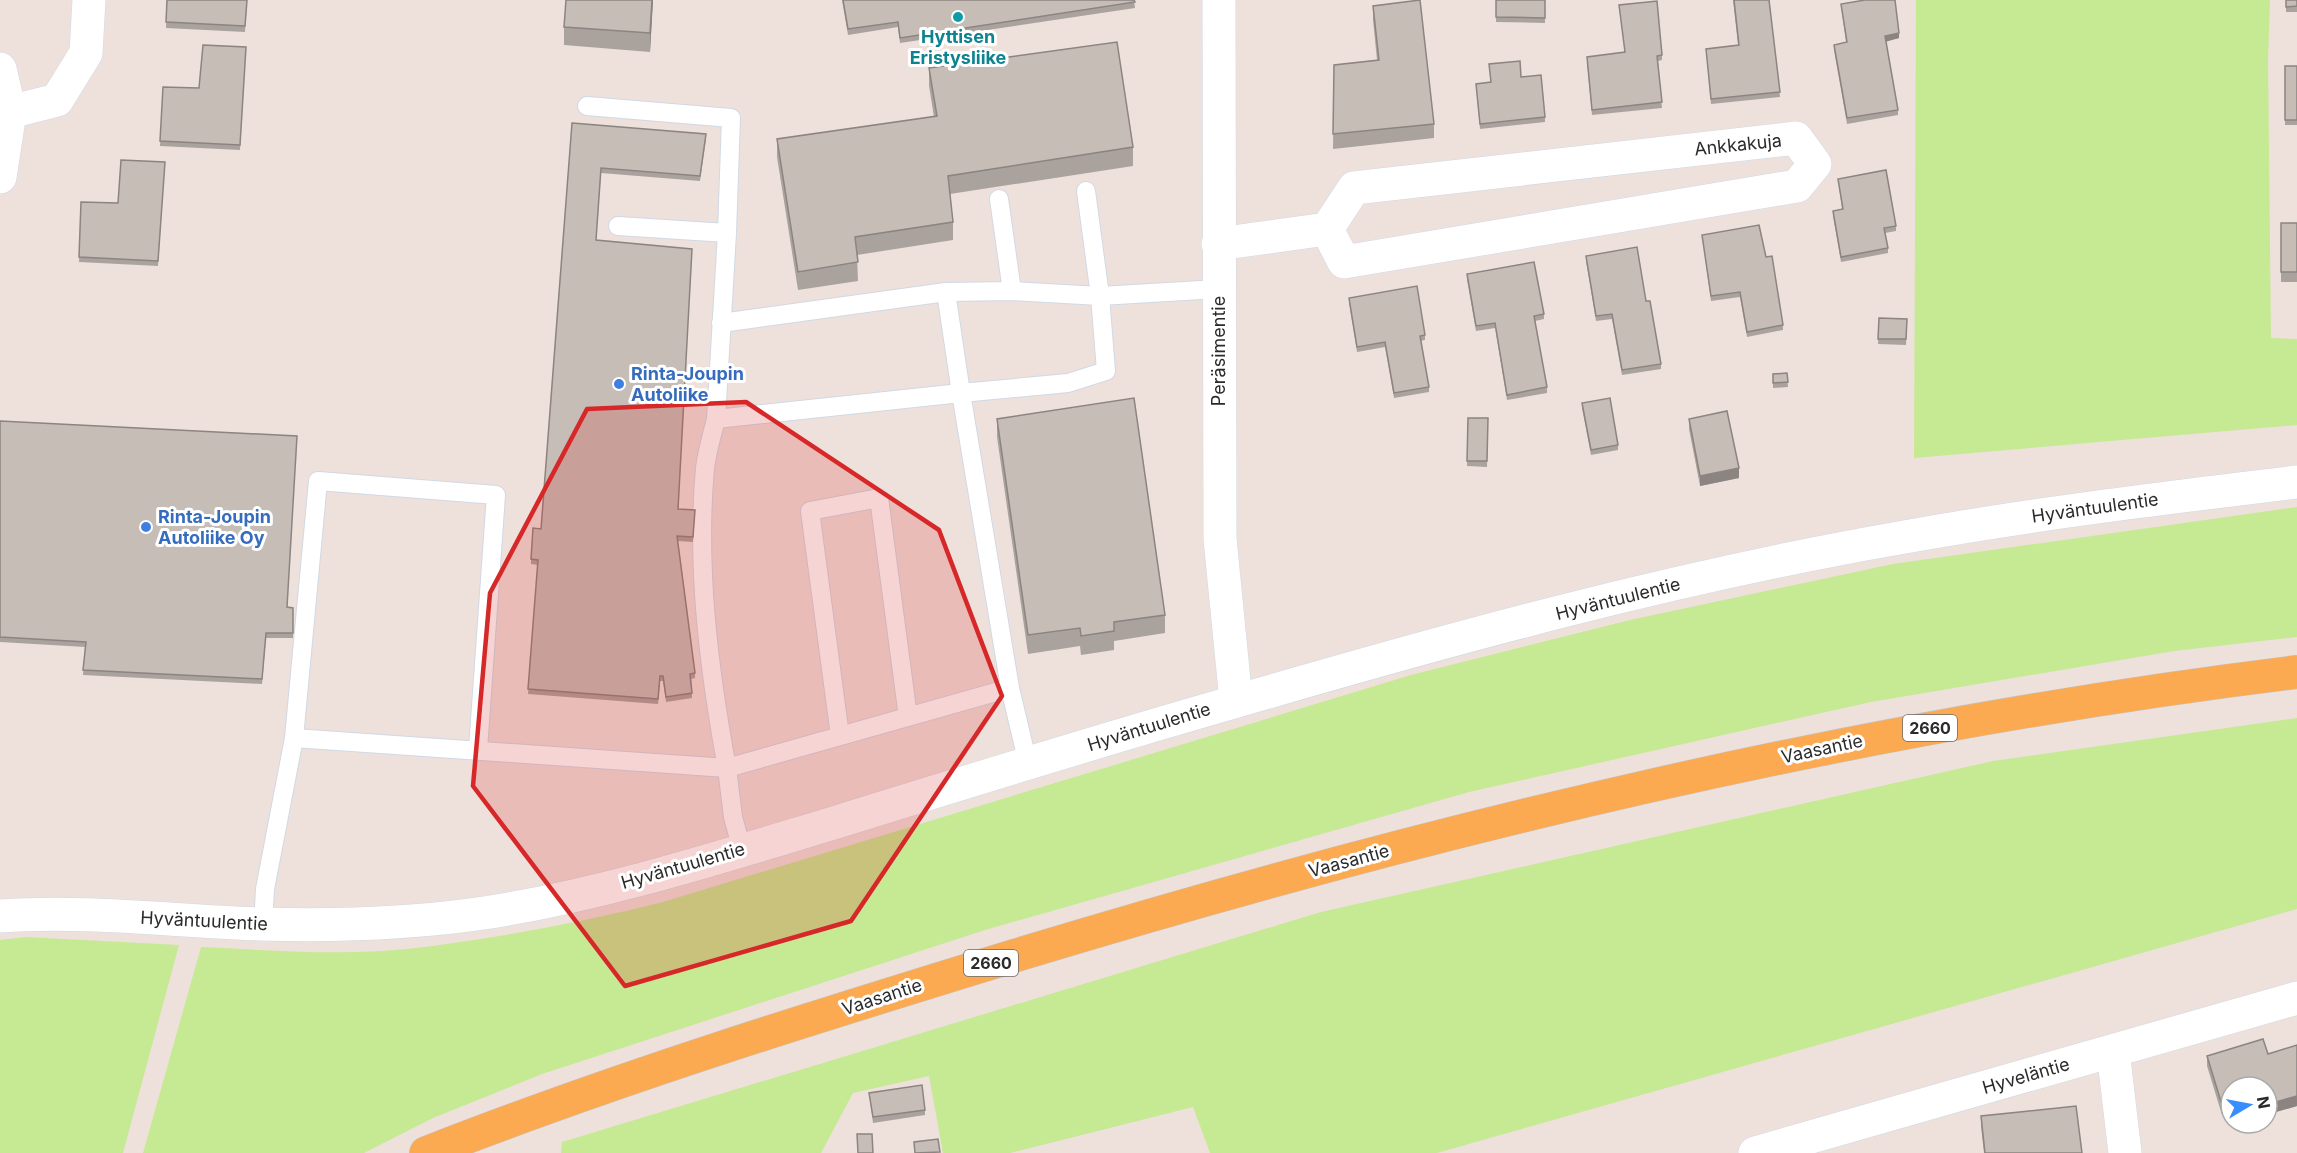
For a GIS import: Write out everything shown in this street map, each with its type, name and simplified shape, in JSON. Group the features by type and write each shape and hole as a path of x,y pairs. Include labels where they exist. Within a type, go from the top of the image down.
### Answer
{"main road":[{"name":"Vaasantie","path":"426,1153 547,1106 925,983 1195,903 1397,848 1578,803 1902,733 2074,703 2297,672"}],"street":[{"path":"10,112 57,100 86,53 89,0"},
{"name":"Peräsimentie","path":"1219,0 1220,539 1236,701"},
{"path":"0,69 10,112 0,177"},
{"name":"Ankkakuja","path":"1796,138 1815,164 1797,186 1344,262 1327,229 1354,188 1796,138"},
{"path":"1218,244 1327,229"},
{"name":"Hyväntuulentie","path":"0,916 39,913 263,924 381,922 480,913 577,896 742,850 1236,701 1476,634 1677,584 1897,538 2152,499 2297,482"},
{"name":"Hyveläntie","path":"1755,1153 2297,998"},
{"path":"2113,1051 2125,1153"}],"lane":[{"path":"587,106 731,118 716,419 705,467 703,583 717,712 733,817 742,850"},
{"path":"716,419 1068,383 1106,371 1100,296 1086,191"},
{"path":"999,200 1012,291"},
{"path":"618,226 727,233"},
{"path":"721,323 946,291 1012,291 1100,296 1218,289"},
{"path":"946,291 1010,688 1028,764"},
{"path":"263,924 265,889 294,738 318,482 496,495 478,749"},
{"path":"840,736 810,511 879,498 908,717"},
{"path":"294,738 726,768 1010,688"}],"highlighted area":[{"path":"746,402 939,530 1002,696 851,921 625,986 473,786 490,593 587,409"}],"green space":[{"path":"1916,0 2270,0 2268,60 2271,338 2297,339 2297,425 1914,458"},
{"path":"2297,507 2297,637 2174,651 1871,702 1469,792 985,930 542,1074 433,1118 364,1153 143,1153 201,947 304,952 381,951 536,930 600,917 663,902 1411,675 1630,620 1893,564"},
{"path":"2297,718 2297,909 1437,1153 1210,1153 1193,1107 1010,1153 943,1153 929,1076 853,1093 821,1153 561,1153 562,1142 1321,912 1993,761"},
{"path":"26,937 179,945 123,1153 0,1153 0,940"}],"building":[{"path":"167,0 247,0 245,26 166,22"},
{"path":"566,0 652,0 650,33 564,27"},
{"name":"Hyttisen Eristysliike","path":"843,0 1134,0 1135,2 900,38 898,22 848,29"},
{"path":"1420,0 1434,124 1333,134 1334,65 1379,60 1373,6"},
{"path":"1496,0 1545,0 1545,18 1496,17"},
{"path":"1734,0 1769,0 1780,92 1711,99 1706,49 1739,45"},
{"path":"1865,0 1895,0 1899,33 1885,36 1898,110 1847,118 1834,45 1847,42 1841,4"},
{"path":"2286,0 2297,0 2297,6 2286,7"},
{"path":"1657,1 1662,55 1657,56 1662,102 1592,110 1587,57 1625,52 1619,5"},
{"path":"1117,42 1133,147 948,176 953,222 855,237 858,262 798,272 777,139 937,116 929,68"},
{"path":"203,45 246,47 240,145 160,141 163,87 199,88"},
{"path":"1520,61 1521,77 1541,75 1545,117 1480,124 1476,84 1491,82 1489,64"},
{"path":"2285,66 2297,66 2297,120 2285,120"},
{"name":"Rinta-Joupin Autoliike","path":"572,123 706,134 700,176 601,168 596,240 692,249 678,509 695,510 693,537 677,536 695,673 690,674 692,693 666,697 663,676 660,676 658,699 528,689 538,560 531,559 533,528 541,529"},
{"path":"121,160 165,162 158,261 79,257 81,202 118,203"},
{"path":"1886,170 1896,226 1884,228 1888,248 1841,257 1833,211 1843,209 1838,179"},
{"path":"2281,223 2297,223 2297,272 2281,272"},
{"path":"1759,225 1766,257 1772,256 1783,325 1747,332 1740,292 1711,296 1702,235"},
{"path":"1637,247 1646,301 1650,301 1661,364 1622,370 1612,314 1596,316 1586,256"},
{"path":"1534,262 1544,314 1534,316 1547,387 1507,395 1495,323 1476,326 1467,274"},
{"path":"1417,286 1425,335 1420,336 1429,387 1394,393 1385,342 1357,347 1349,298"},
{"path":"1879,318 1907,319 1906,339 1878,339"},
{"path":"1787,373 1788,382 1773,383 1773,374"},
{"path":"1134,398 1165,615 1114,622 1114,631 1081,636 1080,628 1028,635 997,419"},
{"path":"1610,398 1618,445 1591,450 1582,403"},
{"path":"1727,411 1739,468 1700,476 1689,419"},
{"path":"1468,418 1488,418 1487,461 1467,461"},
{"name":"Rinta-Joupin Autoliike Oy","path":"0,421 297,436 287,607 293,608 293,633 266,633 262,679 83,670 86,642 0,637"},
{"path":"2263,1039 2268,1054 2297,1045 2297,1096 2279,1101 2279,1075 2219,1075 2219,1095 2207,1056"},
{"path":"922,1085 925,1110 873,1117 869,1093"},
{"path":"2076,1106 2082,1153 1985,1153 1981,1116"},
{"path":"857,1134 872,1134 873,1153 858,1153"},
{"path":"938,1139 940,1152 915,1153 914,1142"}],"place":[{"name":"Hyttisen Eristysliike","path":"958,17"},
{"name":"Rinta-Joupin Autoliike","path":"619,384"},
{"name":"Rinta-Joupin Autoliike Oy","path":"146,527"}]}
